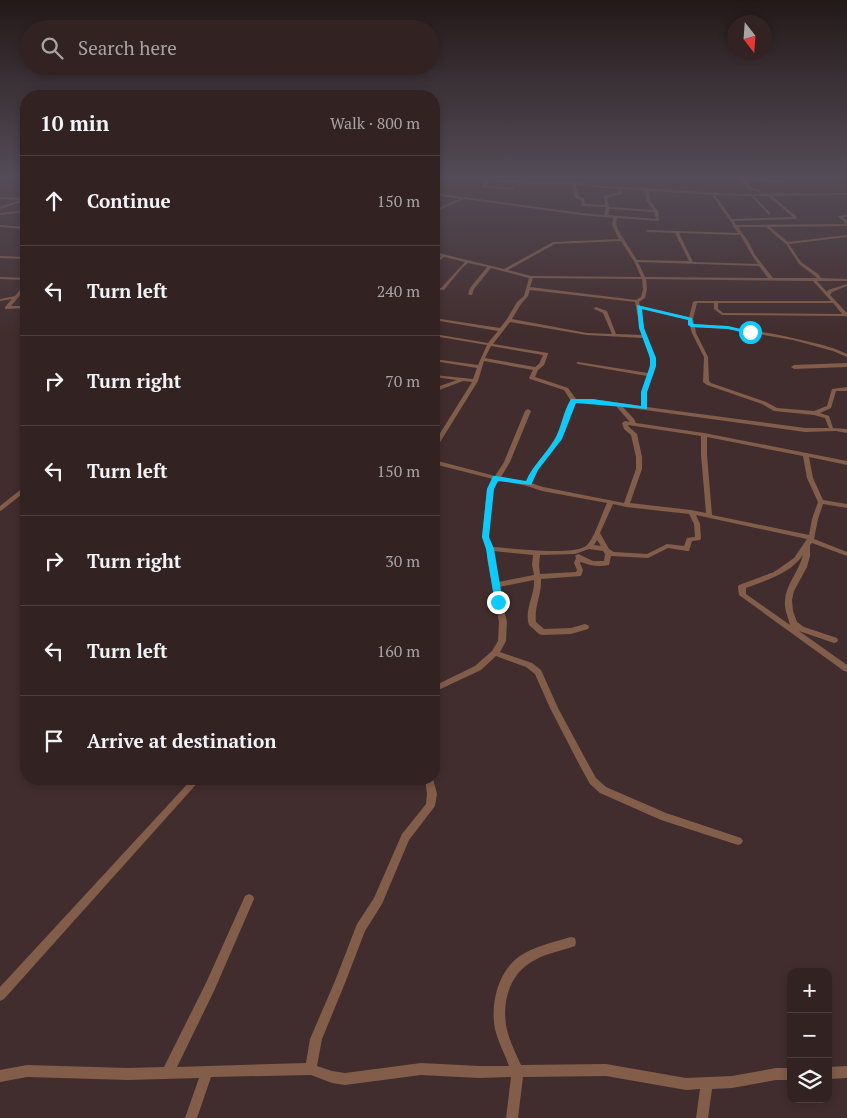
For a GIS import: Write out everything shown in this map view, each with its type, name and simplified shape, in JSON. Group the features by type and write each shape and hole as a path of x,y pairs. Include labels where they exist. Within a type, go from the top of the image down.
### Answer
{"street":[{"path":"616,229 644,278 644,295 638,304 642,328 653,358 653,366 644,392 644,408"},
{"path":"736,229 772,280"},
{"path":"770,229 788,243 800,263 817,275 817,280 828,294 828,297 847,316"},
{"path":"648,231 740,234"},
{"path":"677,233 690,261"},
{"path":"788,243 847,236"},
{"path":"504,271 554,243 621,240"},
{"path":"440,255 531,278 847,280"},
{"path":"440,259 444,256"},
{"path":"0,257 20,258"},
{"path":"636,261 690,261 762,265"},
{"path":"440,289 442,289 468,262"},
{"path":"470,294 490,268"},
{"path":"0,278 20,279"},
{"path":"440,437 475,381 482,359 490,344 526,296 531,278"},
{"path":"828,294 830,291 847,285"},
{"path":"528,288 638,304 702,327 728,328 793,338 835,350 847,356"},
{"path":"20,293 7,308 20,307"},
{"path":"0,301 17,296"},
{"path":"0,301 11,303"},
{"path":"831,427 827,417 815,413 776,410 706,382 706,357 691,322 695,302 834,302"},
{"path":"716,302 716,309 722,314 847,316"},
{"path":"596,308 605,312 614,334"},
{"path":"440,320 501,330"},
{"path":"509,320 582,333 646,337"},
{"path":"694,332 702,327"},
{"path":"440,336 546,354 541,365 536,368 532,378 566,389 574,401"},
{"path":"482,359 536,368"},
{"path":"440,361 480,367"},
{"path":"578,363 649,375"},
{"path":"794,367 847,365"},
{"path":"440,377 475,381"},
{"path":"440,388 460,380"},
{"path":"815,413 829,407 834,390 847,389"},
{"path":"574,401 644,408 674,414 805,430 822,431 831,427 847,430"},
{"path":"528,484 534,470 558,439 568,409 574,401"},
{"path":"617,405 637,426"},
{"path":"440,686 478,668 495,653 502,641 503,622 490,549 486,537 486,523 490,489 507,462 528,411"},
{"path":"634,434 626,428 626,423 704,435 847,463"},
{"path":"626,505 639,470 639,457 634,434 637,426"},
{"path":"704,435 704,460 708,486 709,515"},
{"path":"793,627 786,603 788,595 805,565 821,502 810,478 806,456"},
{"path":"440,464 542,489 626,505 709,515 810,541 847,554"},
{"path":"0,509 20,493"},
{"path":"495,584 537,577 579,574 578,555 598,535 605,512 611,502"},
{"path":"821,502 847,506"},
{"path":"589,546 604,549 612,554 648,556 667,546 686,550 689,540 698,538 697,524 691,512"},
{"path":"490,549 578,555 592,564 600,565 607,563 608,554 598,535"},
{"path":"810,541 796,560 776,574 742,587 743,595 793,627 847,669"},
{"path":"537,552 534,563 538,586 531,606 532,623 542,632 571,631 585,627"},
{"path":"793,627 834,640"},
{"path":"495,653 529,665 538,672 554,708 593,781 604,790 664,817 738,841"},
{"path":"0,995 192,785"},
{"path":"311,1069 316,1038 361,928 378,901 405,837 430,806 432,794 430,785"},
{"path":"168,1072 210,987 249,899"},
{"path":"512,1118 517,1072 507,1049 501,1027 500,1002 504,985 512,972 523,961 539,952 571,942"},
{"path":"0,1076 27,1070 128,1074 311,1069 332,1077 345,1079 421,1070 517,1072 606,1070 686,1084 732,1082 776,1074 787,1074"},
{"path":"191,1118 207,1071"},
{"path":"832,1073 847,1072"},
{"path":"702,1118 707,1083"}],"route":[{"path":"498,602 490,549 486,537 490,489 496,478 528,484 534,470 558,439 568,409 574,401 592,401 644,408 644,392 653,366 653,358 642,328 639,306 690,320 691,325 750,332"}]}
